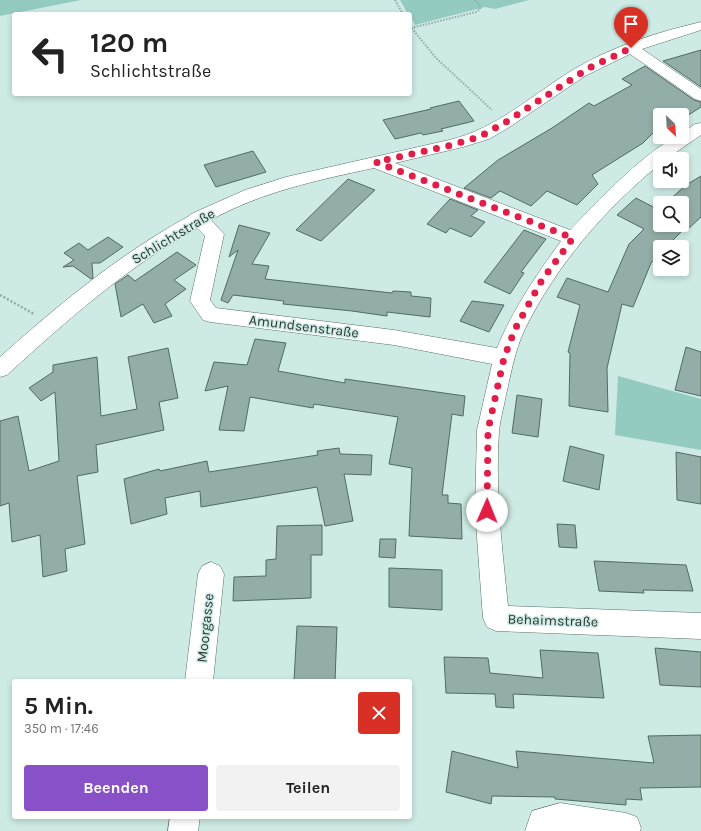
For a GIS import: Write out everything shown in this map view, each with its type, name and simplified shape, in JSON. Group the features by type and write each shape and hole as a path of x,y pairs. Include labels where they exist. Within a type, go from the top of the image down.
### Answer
{"street":[{"name":"Schlichtstraße","path":"0,368 50,323 126,264 197,218 236,201 291,181 452,145 479,137 506,122 589,68 631,48 675,32 701,26"},
{"path":"631,48 701,96"},
{"name":"Behaimstraße","path":"701,128 665,151 632,178 573,238 542,280 515,329 504,358 488,430 487,511 496,618 701,626"},
{"path":"376,162 573,238"},
{"name":"Amundsenstraße","path":"197,218 215,234 200,300 210,315 359,332 450,345 504,358"},
{"name":"Moorgasse","path":"199,679 211,574"},
{"path":"540,831 543,822 560,818 626,828"},
{"path":"183,831 185,819"}],"path":[{"path":"395,0 402,12"},
{"path":"412,27 476,12 480,9 480,6 474,0"},
{"path":"412,28 436,58 506,122"},
{"path":"0,295 50,323"}],"green space":[{"path":"0,0 81,0 20,12 12,12 12,14 0,16"},
{"path":"400,0 529,0 495,9 485,7 415,25 412,18 412,12 407,12"},
{"path":"618,376 701,399 701,450 615,435"}],"building":[{"path":"701,50 701,87 663,61"},
{"path":"645,66 694,100 701,102 701,107 689,115 689,108 653,108 653,133 643,143 592,175 598,184 577,205 547,191 531,206 500,191 491,198 464,188 498,160 552,128 589,103 594,106 632,85 622,79"},
{"path":"459,101 474,121 441,129 443,131 423,135 421,133 395,139 383,120 431,109 430,108"},
{"path":"253,151 266,172 216,187 204,165"},
{"path":"701,176 701,217 689,228 689,196 674,196 683,188 689,188 689,183"},
{"path":"348,179 375,190 321,241 296,230"},
{"path":"636,198 653,207 653,232 681,232 673,240 653,240 653,261 633,307 622,304 607,368 608,412 569,406 570,353 568,352 580,305 557,297 567,278 608,292 629,244 644,229 617,215"},
{"path":"450,199 478,210 471,216 485,222 471,237 450,228 446,233 427,224"},
{"path":"239,225 270,233 252,264 269,266 265,279 392,293 393,291 411,292 411,296 431,298 430,317 387,312 387,316 283,304 284,301 233,295 228,303 221,300 238,250 229,257"},
{"path":"524,230 546,239 521,272 524,273 510,294 484,282"},
{"path":"108,237 123,247 100,263 92,263 93,278 91,279 73,266 63,267 74,260 64,253 79,243 88,250"},
{"path":"177,252 196,265 174,280 186,289 165,304 172,316 154,323 143,304 121,317 115,284 128,275 135,281"},
{"path":"472,301 504,305 489,332 460,321"},
{"path":"255,339 286,343 278,371 345,383 345,379 465,396 463,416 452,414 442,495 448,495 448,503 461,504 462,539 409,536 412,468 389,464 398,417 314,404 313,408 250,397 244,431 219,430 228,386 205,391 214,362 247,365"},
{"path":"686,347 701,352 701,396 675,390"},
{"path":"168,348 178,398 159,402 164,430 96,445 98,472 77,476 85,544 65,549 67,571 43,577 40,535 12,542 9,503 0,506 0,421 18,416 29,471 59,461 55,392 41,401 29,388 53,372 53,365 97,357 101,416 137,409 128,357"},
{"path":"517,395 542,399 538,437 512,433"},
{"path":"570,446 604,455 599,490 563,481"},
{"path":"339,448 340,454 372,455 371,475 344,474 353,521 325,526 317,487 201,507 200,491 165,498 167,514 131,524 124,479 159,469 160,471 207,461 209,472 318,455 317,451"},
{"path":"676,452 701,457 701,504 677,500"},
{"path":"557,524 575,525 577,548 559,547"},
{"path":"322,525 322,555 311,555 311,598 233,601 234,577 266,576 266,560 276,559 277,526"},
{"path":"380,539 396,539 395,558 379,557"},
{"path":"594,561 686,565 693,591 643,590 644,593 599,591"},
{"path":"389,568 442,570 442,610 389,607"},
{"path":"297,626 337,627 335,679 294,679"},
{"path":"655,648 701,652 701,687 660,685"},
{"path":"540,650 598,653 604,698 513,694 514,708 496,707 495,694 446,693 444,657 488,658 490,673 543,678"},
{"path":"701,735 701,787 640,788 642,800 626,799 626,805 555,799 555,797 492,796 491,804 446,792 452,751 518,768 516,751 654,763 648,736"}],"route":[{"path":"487,511 488,430 504,358 515,329 542,280 573,238 376,162 452,145 479,137 506,122 589,68 631,48"}]}
